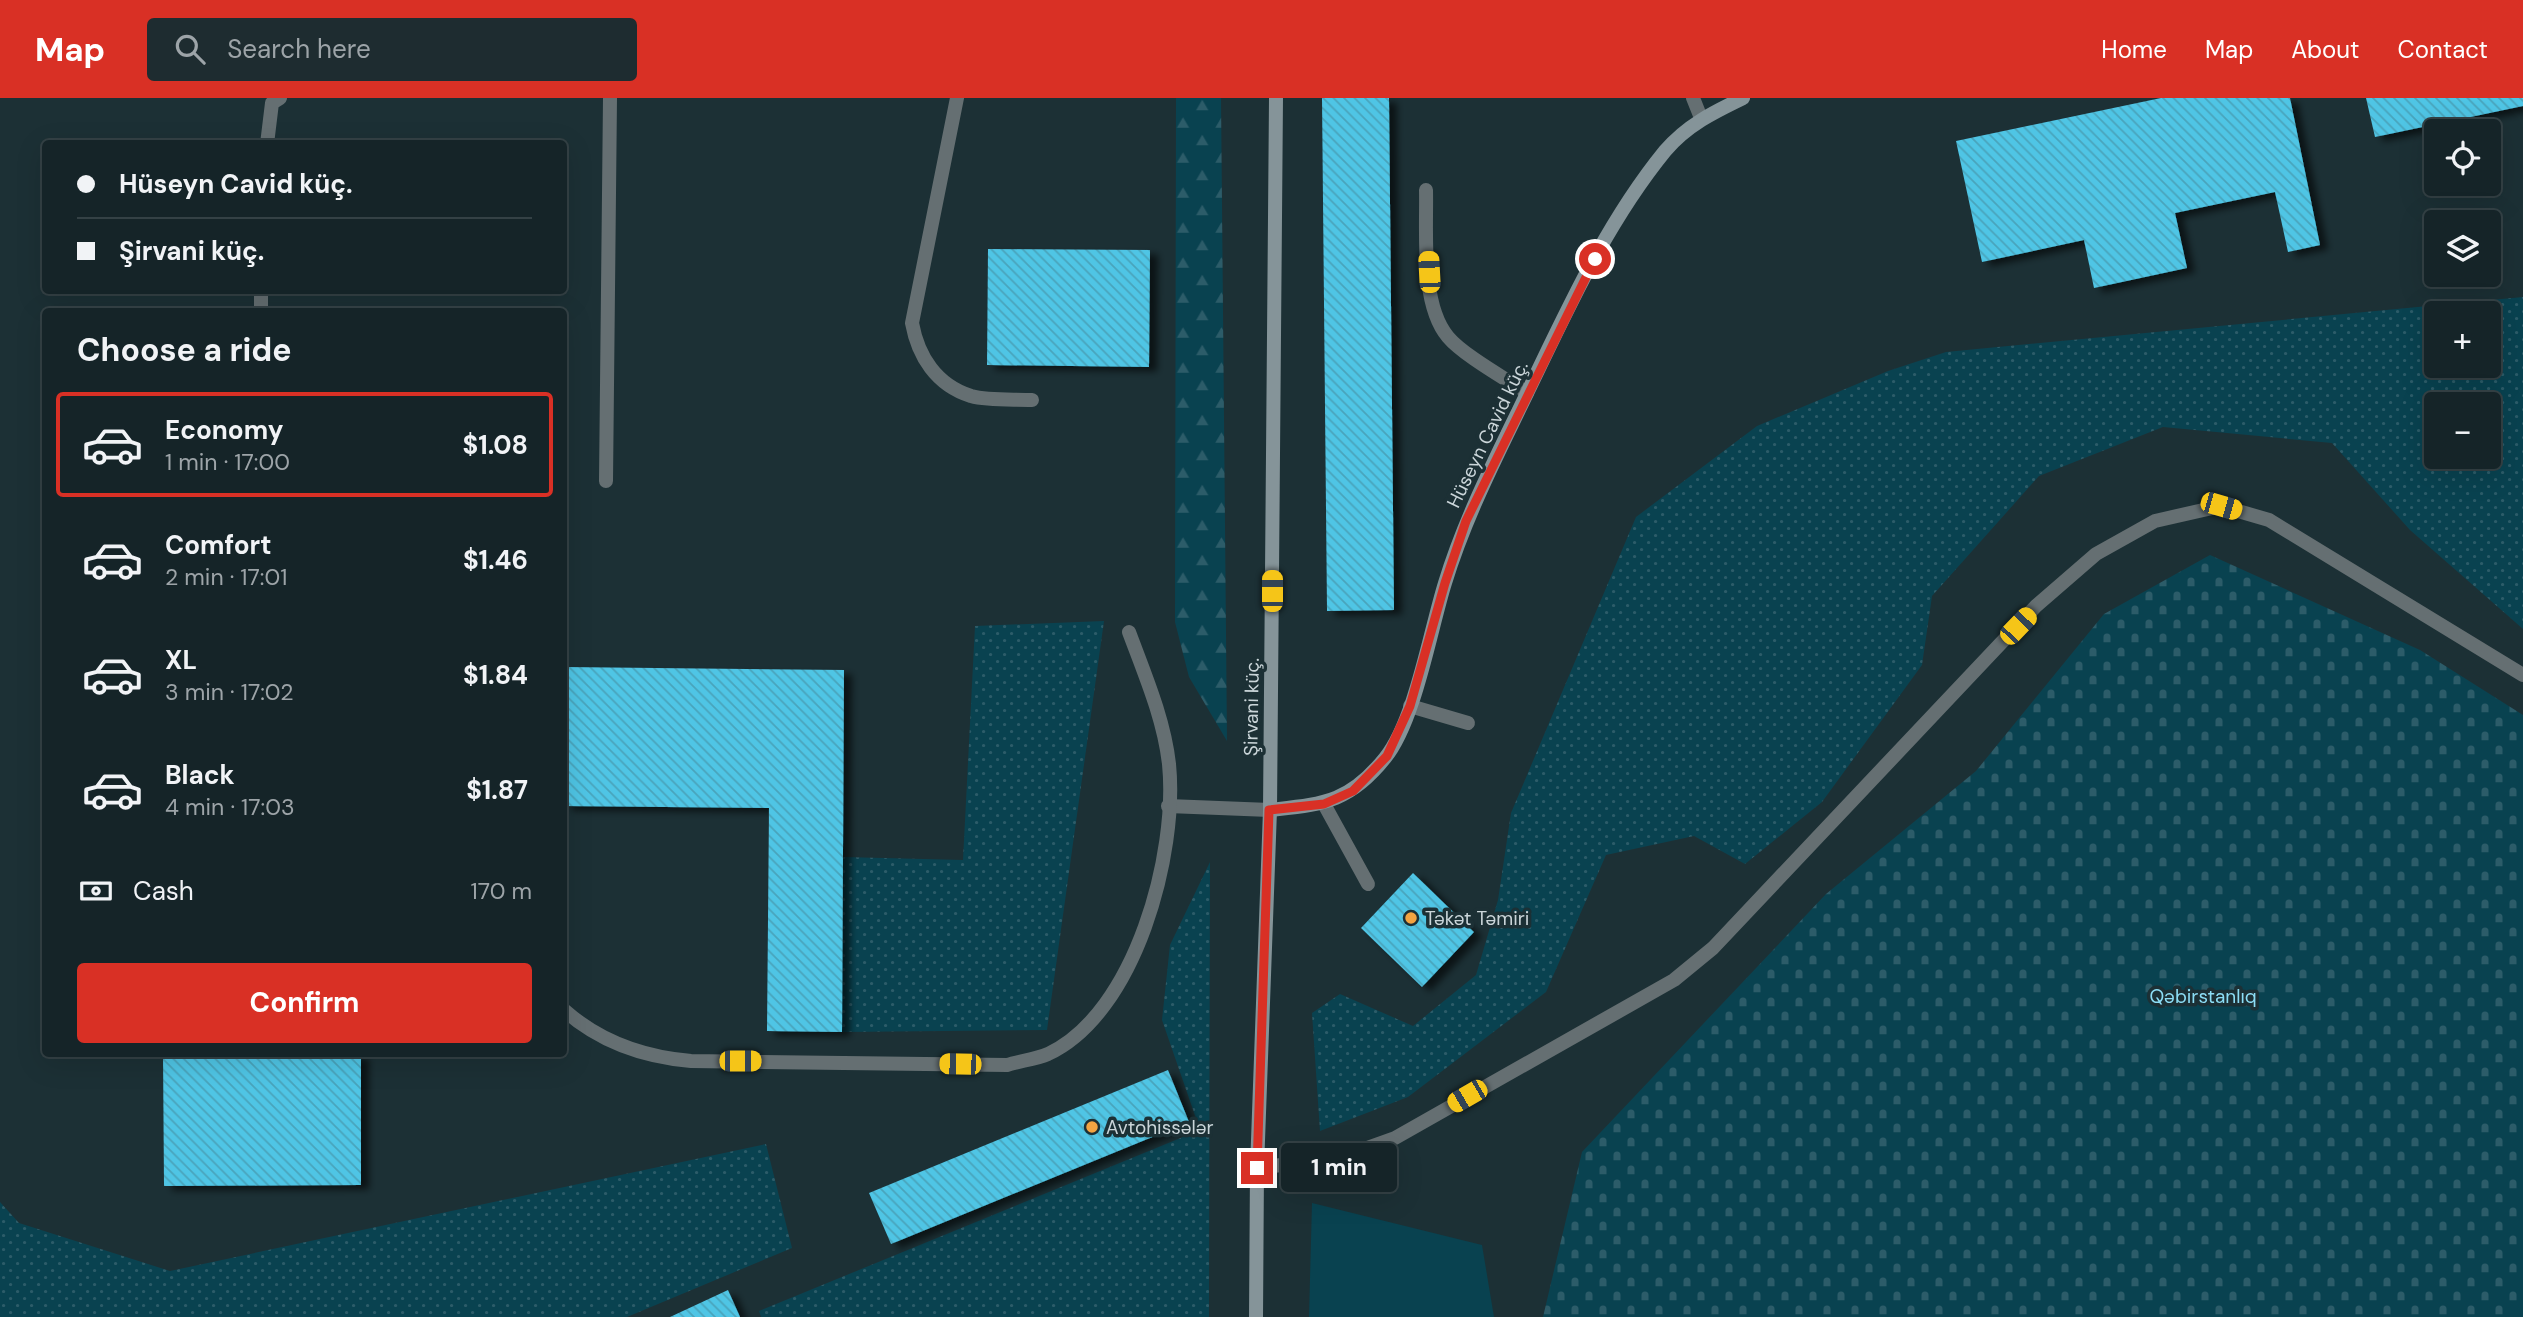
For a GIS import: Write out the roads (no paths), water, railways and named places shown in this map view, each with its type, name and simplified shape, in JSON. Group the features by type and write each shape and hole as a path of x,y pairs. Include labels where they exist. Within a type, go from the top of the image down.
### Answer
{"main road":[{"name":"Şirvani küç.","path":"1256,1317 1257,1168 1269,810 1276,98"},
{"name":"Hüseyn Cavid küç.","path":"1269,810 1324,804 1353,791 1387,756 1410,706 1445,583 1466,521 1583,277 1628,204 1667,149 1701,118 1743,98"}],"street":[{"path":"267,140 272,103 280,98"},
{"path":"606,481 610,98"},
{"path":"957,98 912,323 916,343 927,367 971,396 1032,400"},
{"path":"1693,98 1701,118"},
{"path":"1426,190 1430,299 1439,325 1450,340 1527,393"},
{"path":"1257,1168 1339,1158 1395,1138 1674,980 1713,948 2036,606 2096,554 2155,521 2221,506 2269,520 2523,675"},
{"path":"567,1013 578,1023 607,1040 653,1058 1007,1065 1049,1053 1084,1027 1125,976 1153,906 1167,846 1169,765 1158,712 1129,632"},
{"path":"1410,706 1468,723"},
{"path":"1324,804 1368,884"},
{"path":"1168,806 1269,810"}],"place":[{"name":"Təkət Təmiri","path":"1411,918"},
{"name":"Avtohissələr","path":"1092,1127"}],"park label":[{"name":"Qəbirstanlıq","path":"2203,996"}]}
